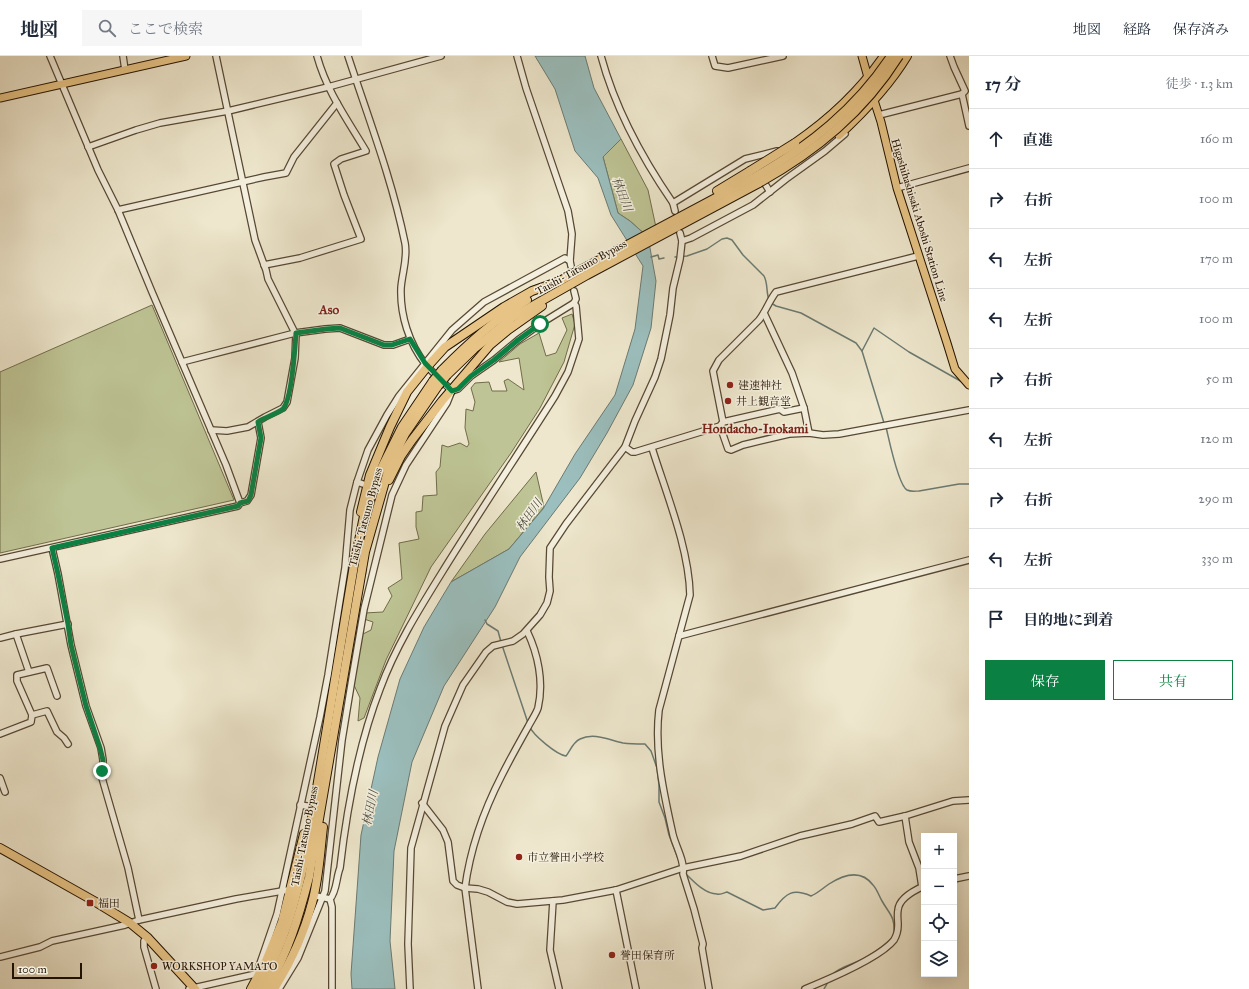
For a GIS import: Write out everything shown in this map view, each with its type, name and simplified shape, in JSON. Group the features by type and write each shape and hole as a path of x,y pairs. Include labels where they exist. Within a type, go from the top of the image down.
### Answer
{"highway":[{"path":"756,179 795,143 819,127 858,90 884,56"},
{"name":"Taishi-Tatsuno Bypass","path":"445,373 513,317 586,271 663,230 721,204 808,144 836,120 866,90 891,56"},
{"name":"Taishi-Tatsuno Bypass","path":"663,230 676,215 756,179 812,150 844,122 874,91 899,56"},
{"path":"756,179 813,156 839,135 872,102 892,79 907,56"},
{"path":"383,493 412,440 490,345 586,271"},
{"name":"Taishi-Tatsuno Bypass","path":"266,989 284,957 295,915 306,854 310,809 349,567 364,516 379,473 402,426 463,349 494,322 518,305 560,281 586,271"},
{"path":"349,567 359,516 370,475 390,427 407,392 426,365 445,348 504,307 532,291 560,281"},
{"name":"Taishi-Tatsuno Bypass","path":"258,989 277,954 295,915 309,877 365,552 390,464 405,434 436,383"},
{"path":"274,989 288,967 303,932 313,901 319,865 330,760"},
{"path":"250,989 266,961 282,922 310,809"},
{"path":"0,848 94,900 130,923 147,937 193,989"}],"main road":[{"path":"0,98 186,56"},
{"name":"Higashihashisaki Aboshi Station Line","path":"862,56 872,102 879,115 897,188 918,256 955,369 969,385"}],"street":[{"path":"50,56 98,170 118,210 226,465 240,503"},
{"path":"123,56 125,70"},
{"path":"211,430 239,430 258,422 283,408 287,402 295,358 295,333 268,279 255,240 216,56"},
{"path":"264,265 300,258 361,240 334,164 341,159 366,151 328,87 322,74 317,56"},
{"path":"348,56 390,184 404,243 406,254 401,288 404,320 410,339 426,365 452,391"},
{"path":"88,147 160,123 228,111 356,80 441,56"},
{"path":"250,989 285,890 300,805 330,675 349,567 347,537 350,510 357,482 368,450 383,420 452,330 484,302 565,258 570,264 572,234 568,211 526,88 517,56"},
{"path":"601,56 616,101 642,154 673,203 676,215"},
{"path":"712,56 715,66 728,68 782,56"},
{"path":"950,56 965,91 962,94 969,126"},
{"path":"879,115 962,94"},
{"path":"682,241 691,238 754,205 845,134 859,121 872,102"},
{"path":"118,210 286,173 294,157 337,103"},
{"path":"673,203 742,160 777,151 838,109"},
{"path":"777,151 792,175"},
{"path":"750,158 770,192"},
{"path":"897,188 969,168"},
{"path":"410,989 408,944 411,848 422,803 435,765 445,726 463,685 486,652 493,646 514,641 527,631 540,615 550,591 550,548 566,524 625,447 655,377 661,358 670,315 672,288 681,256 682,241 680,232"},
{"path":"918,256 776,292 759,320 719,360 713,371 728,449 731,450 743,445 789,434 839,434 969,410"},
{"path":"330,899 334,895 337,874 340,868 352,788 357,767 368,724 380,689 406,631 459,544 555,396 568,372 579,339 576,306 574,303 576,299 574,291"},
{"path":"279,989 298,958 325,891 331,811 350,679 370,572 392,495 406,465 447,403 452,391 458,389 471,376 540,324 574,303"},
{"path":"764,313 792,373 804,408 808,433"},
{"path":"182,362 295,333 331,328 340,328 384,345 392,345 410,339"},
{"path":"625,447 632,452 652,448 722,424 780,409 784,412 804,408"},
{"path":"0,559 238,506 240,503 248,501 251,495 261,438 258,422"},
{"path":"652,448 680,538 690,579 690,595 659,710 657,746 673,838 694,909 702,944 709,989"},
{"path":"357,482 363,484"},
{"path":"383,493 392,495"},
{"path":"52,548 71,645 86,706 103,760 102,778 128,868 139,920"},
{"path":"679,636 969,560"},
{"path":"0,638 68,624"},
{"path":"478,989 465,888 467,875 485,811 501,776 538,710 540,696 539,674 533,644 527,631"},
{"path":"16,634 29,672"},
{"path":"0,734 31,722 32,715 17,681 16,675 47,668 57,696"},
{"path":"32,715 47,711 58,732 68,744"},
{"path":"0,778 6,792"},
{"path":"422,803 443,830 448,842 453,881 457,885 465,888 478,889 488,892 507,902 517,904 553,901 616,890 683,868 742,856 800,836 852,824 875,816 879,822 905,816 953,801 969,800"},
{"path":"300,805 310,809"},
{"path":"905,816 909,842 921,877"},
{"path":"957,878 969,876"},
{"path":"805,989 847,970 875,955 890,944 898,932 898,909 900,904 907,896 921,887"},
{"path":"0,957 40,947 52,941 125,925 139,920 285,890"},
{"path":"616,890 636,989"},
{"path":"316,896 330,899"},
{"path":"330,899 332,908 332,989"},
{"path":"553,901 550,950 559,989"},
{"path":"147,937 144,941 144,947 156,989"},
{"path":"193,989 256,974"}],"green space":[{"path":"621,139 648,190 657,232 648,237 630,221 618,213 603,157"},
{"path":"152,305 234,500 0,553 0,372"},
{"path":"572,314 575,324 564,362 540,408 511,453 431,567 386,660 364,718 358,721 360,698 353,683 361,635 371,630 373,622 364,619 364,613 383,612 392,596 388,588 402,579 399,543 419,539 416,527 416,512 422,511 423,496 437,495 436,472 440,467 442,445 448,447 460,443 467,447 469,444 465,428 466,409 473,411 475,402 471,388 475,383 489,382 492,391 507,391 504,381 508,379 524,390 519,358 499,362 520,344 539,333 546,356 556,353 567,330 562,318"},
{"path":"536,472 544,507 509,549 451,582 485,534"}],"water":[{"name":"林田川","path":"535,56 585,56 594,88 621,139 603,157 618,213 630,221 648,237 656,281 651,328 633,385 607,433 580,478 520,557 495,607 444,686 412,762 394,851 390,941 395,989 352,989 351,974 361,835 378,757 400,679 424,627 451,582 509,549 543,509 575,454 615,395 635,329 643,266 611,215 598,178 575,151 555,89"}],"waterway":[{"path":"675,257 687,256 707,249 722,239 727,238 732,240 743,255 764,276 769,300"},
{"path":"651,257 658,255 659,259 664,258"},
{"path":"771,303 776,306 801,313 856,343 862,351 884,423"},
{"path":"862,351 874,328 909,352 964,383"},
{"path":"886,427 897,471 900,480 907,490 919,491 959,484 969,484"},
{"path":"485,620 487,624 498,631 501,642"},
{"path":"502,645 528,723"},
{"path":"530,727 532,731 546,744 557,752 566,756 575,742 591,736 623,743 645,744 651,751 657,768 659,802 680,864"},
{"path":"685,873 708,892 718,894 727,892 763,910 775,908 790,893 799,892 811,896 840,878 857,875 868,880 877,891 894,923 894,934"},
{"path":"832,975 839,969 869,956 893,937"},
{"path":"824,989 828,982"}],"tunnel":[{"path":"348,568 367,572"}],"place":[{"name":"建速神社","path":"730,385"},
{"name":"井上観音堂","path":"728,401"},
{"name":"市立誉田小学校","path":"519,857"},
{"name":"福田","path":"90,903"},
{"name":"誉田保育所","path":"612,955"},
{"name":"WORKSHOP YAMATO","path":"154,966"}],"district":[{"name":"Aso","path":"329,309"},
{"name":"Hondacho-Inokami","path":"755,428"}],"route":[{"path":"102,771 103,760 86,706 71,645 52,548 238,506 240,503 248,501 251,495 261,438 258,422 265,417 278,412 287,402 295,358 296,333 340,328 384,345 392,345 410,339 428,367 452,391 458,389 471,376 540,324"}]}
